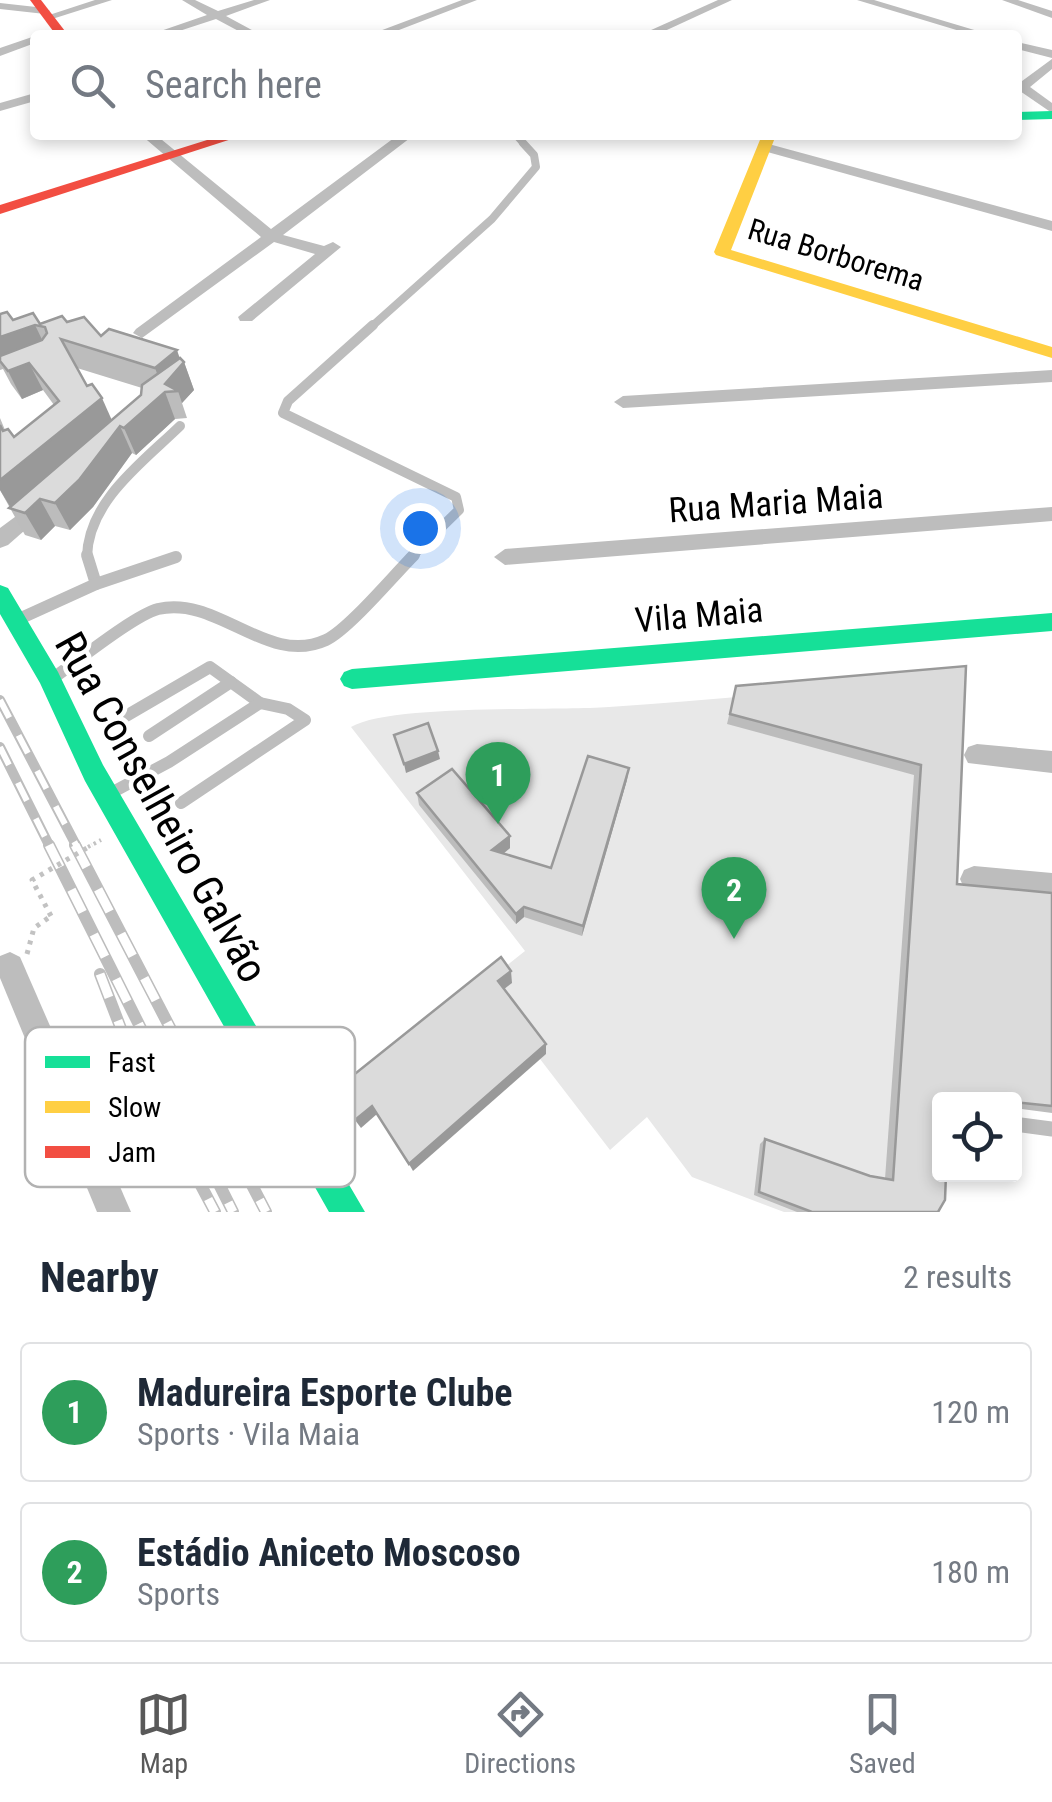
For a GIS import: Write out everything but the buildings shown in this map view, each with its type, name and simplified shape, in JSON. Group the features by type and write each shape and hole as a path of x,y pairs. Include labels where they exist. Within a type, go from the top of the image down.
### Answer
{"street":[{"path":"0,6 49,17 107,0"},
{"path":"187,0 245,30"},
{"path":"172,30 266,0"},
{"path":"389,30 472,0"},
{"path":"658,30 727,0"},
{"path":"862,0 967,30"},
{"path":"1007,0 1052,15"},
{"path":"0,52 30,42"},
{"path":"1022,46 1051,57 1022,86"},
{"path":"1022,90 1052,112"},
{"path":"0,107 30,98"},
{"path":"1022,115 1052,112"},
{"path":"154,140 270,236 333,247 246,316"},
{"path":"0,210 221,140"},
{"path":"142,333 400,140"},
{"path":"767,141 1052,226"},
{"name":"Rua Borborema","path":"767,141 722,252 1052,354"},
{"path":"623,402 1052,376"},
{"path":"0,540 54,493"},
{"name":"Rua Maria Maia","path":"505,557 1052,514"},
{"name":"Rua Conselheiro Galvão","path":"0,594 50,679 107,794 241,1027"},
{"name":"Vila Maia","path":"352,679 1052,622"},
{"path":"977,755 1052,762"},
{"path":"974,879 1052,887"},
{"path":"12,965 38,1027"},
{"path":"104,1187 114,1212"},
{"name":"Rua Conselheiro Galvão","path":"334,1187 348,1212"}],"lane":[{"path":"50,679 154,610 168,606 189,606 288,649 311,648 329,639 458,510 456,497 444,488 283,413 288,402 492,219 536,167 534,154 520,140"},
{"path":"96,584 87,557 90,531 106,503 180,426"},
{"path":"16,621 96,584 176,557"},
{"path":"126,716 210,667 260,703 288,709 305,720 181,803"},
{"path":"149,736 231,682"},
{"path":"107,794 169,762 260,703"},
{"path":"1022,1125 1052,1129"}],"path":[{"path":"12,965 34,928 51,916 32,880 100,840"}],"shaded area":[{"path":"959,676 943,1092 932,1092 932,1182 942,1182 940,1212 784,1212 692,1177 647,1117 610,1150 540,1059 499,993 501,970 525,951 351,727 371,720 436,712 609,707"}],"railway":[{"path":"0,700 77,847"},
{"path":"0,747 49,845"},
{"path":"49,845 140,1027"},
{"path":"75,845 170,1027"},
{"path":"100,974 120,1027"},
{"path":"202,1187 215,1212"},
{"path":"220,1187 233,1212"},
{"path":"253,1187 266,1212"}],"traffic: fast":[{"path":"1022,116 1052,115"},
{"path":"0,594 50,679 94,773 241,1027"},
{"path":"352,679 1052,622"},
{"path":"334,1187 348,1212"}],"traffic: slow":[{"path":"767,140 722,252 1052,353"}],"traffic: jam":[{"path":"35,0 58,30"},
{"path":"0,210 221,140"}],"place":[{"name":"Madureira Esporte Clube","path":"498,824"},
{"name":"Estádio Aniceto Moscoso","path":"734,939"}]}
